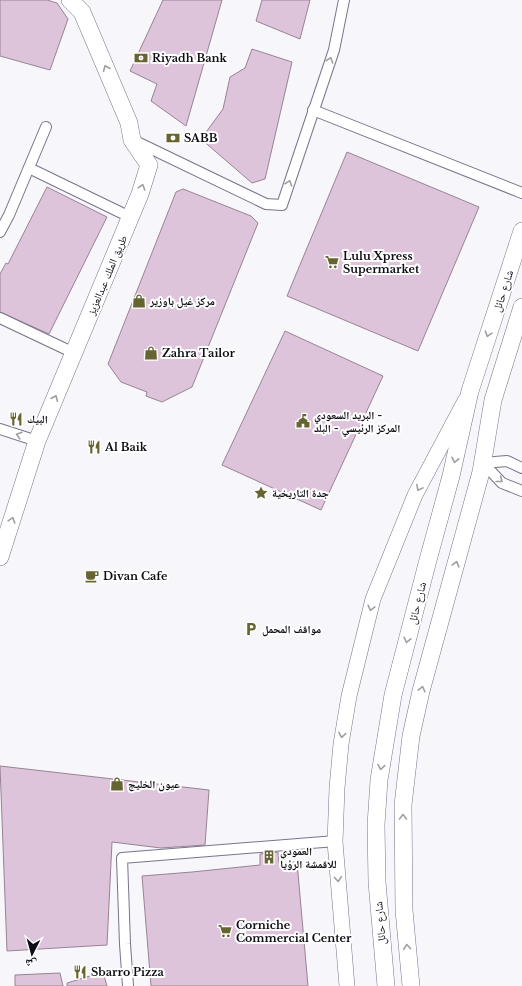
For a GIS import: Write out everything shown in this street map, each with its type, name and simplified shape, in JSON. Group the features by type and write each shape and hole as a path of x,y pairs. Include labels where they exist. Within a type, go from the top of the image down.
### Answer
{"main road":[{"name":"طريق الملك عبدالعزيز","path":"0,557 37,441 140,194 149,165 132,140 129,123 82,12 70,0"},
{"name":"شارع حائل","path":"386,986 377,882 376,825 379,780 393,695 451,476 470,391 522,231"},
{"name":"شارع حائل","path":"410,986 404,910 403,805 411,736 421,691 481,472 493,400 522,307"},
{"path":"347,986 336,841 341,744 349,696 373,599 416,495 470,391"}],"street":[{"path":"132,140 266,204 282,205 334,50 344,0"},
{"path":"314,110 522,193"},
{"path":"0,232 9,215 46,127"},
{"path":"29,168 130,217"},
{"path":"0,318 74,353"},
{"path":"0,429 37,441"},
{"path":"483,463 507,461 522,468"},
{"path":"483,463 502,483 522,491"},
{"path":"128,986 122,858 336,841"}],"building":[{"path":"0,0 47,0 57,3 68,19 50,70 0,56"},
{"path":"163,0 222,0 186,126 151,101 157,84 130,71"},
{"path":"262,0 310,0 300,39 256,21"},
{"path":"252,49 292,62 265,179 252,183 201,139 223,109 230,77 245,68"},
{"path":"347,152 479,207 418,351 287,296"},
{"path":"47,187 107,217 49,334 0,312 0,274 6,263 8,264"},
{"path":"183,189 251,216 258,223 192,387 162,402 146,396 147,392 121,382 108,364 176,192"},
{"name":"البريد السعودي - المركز الرئيسي - البلد","path":"285,331 383,376 321,510 222,465"},
{"path":"0,766 209,790 205,845 161,848 112,842 107,945 7,951"},
{"name":"Corniche Commercial Center","path":"278,852 279,863 297,862 308,986 151,986 142,876 260,865 260,854"},
{"path":"103,972 107,986 67,986 67,983"},
{"path":"60,973 63,986 15,986 15,975"}],"place":[{"name":"Riyadh Bank","path":"141,58"},
{"name":"SABB","path":"173,138"},
{"name":"Lulu Xpress Supermarket","path":"332,262"},
{"name":"مركز غيل باوزير","path":"139,301"},
{"name":"Zahra Tailor","path":"151,353"},
{"name":"البيك","path":"16,419"},
{"name":"البريد السعودي - المركز الرئيسي - البلد","path":"303,421"},
{"name":"Al Baik","path":"94,447"},
{"name":"جدة التاريخية","path":"261,493"},
{"name":"Divan Cafe","path":"92,576"},
{"name":"مواقف المحمل","path":"251,629"},
{"name":"عيون الخليج","path":"117,784"},
{"name":"العمودي للاقمشة الرؤيا","path":"269,857"},
{"name":"Corniche Commercial Center","path":"225,931"},
{"name":"Sbarro Pizza","path":"80,972"}]}
